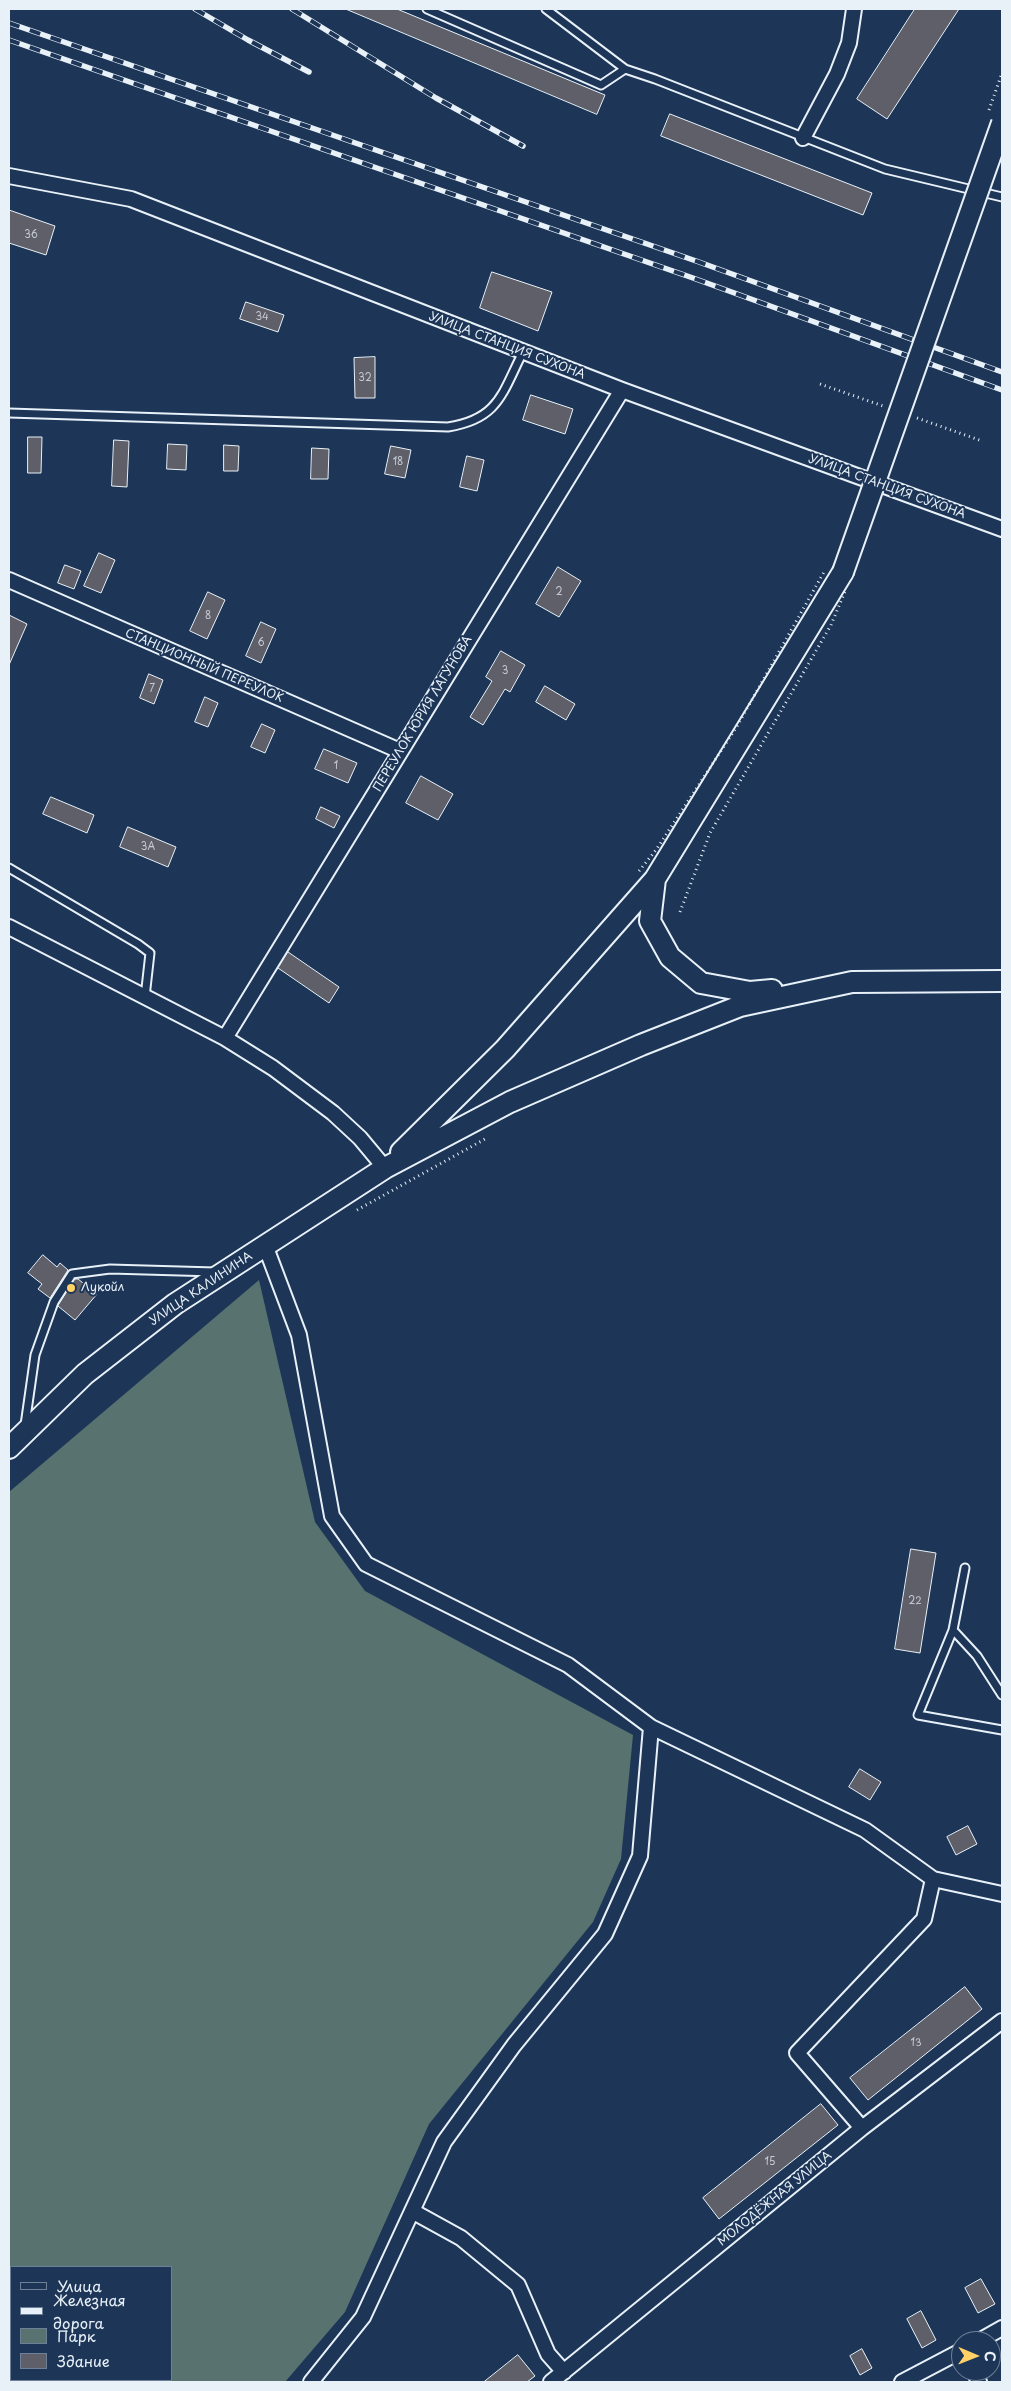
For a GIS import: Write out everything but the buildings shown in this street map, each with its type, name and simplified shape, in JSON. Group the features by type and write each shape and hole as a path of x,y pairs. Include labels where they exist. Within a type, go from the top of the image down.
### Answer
{"street":[{"path":"803,138 837,74 848,43 854,9"},
{"path":"385,1168 505,1049 647,875 843,572 889,408 994,120"},
{"name":"УЛИЦА СТАНЦИЯ СУХОНА","path":"9,176 130,199 622,390 1002,529"},
{"name":"ПЕРЕУЛОК ЮРИЯ ЛАГУНОВА","path":"224,1038 319,887 400,751 622,390"},
{"name":"СТАНЦИОННЫЙ ПЕРЕУЛОК","path":"9,580 400,751"},
{"path":"647,875 650,921 670,957 701,983 750,992 852,982 1002,981"},
{"path":"9,927 224,1038 273,1068 333,1113 360,1138 385,1168"},
{"path":"385,1168 510,1102 640,1045 740,1006 852,982"},
{"name":"УЛИЦА КАЛИНИНА","path":"9,1448 85,1374 174,1304 385,1168"},
{"path":"265,1245 299,1335 332,1516 366,1564 568,1665 651,1727 865,1830 933,1879 1002,1894"},
{"path":"311,2382 363,2316 444,2142 514,2044 605,1934 640,1856 651,1727"},
{"path":"862,2128 797,2052 924,1919 933,1879"},
{"name":"МОЛОДЁЖНАЯ УЛИЦА","path":"551,2382 862,2128 1002,2021"},
{"path":"412,2211 461,2238 518,2285 548,2354 564,2372"},
{"path":"902,2382 951,2356"}],"lane":[{"path":"427,9 445,12 601,85 625,69"},
{"path":"546,9 625,69 885,169 1002,197"},
{"path":"9,413 448,427 469,424 484,416 498,401 523,352"},
{"path":"9,868 98,919 150,953 145,998"},
{"path":"24,1432 35,1355 54,1302 72,1274 110,1269 223,1272"},
{"path":"965,1568 953,1630 918,1715 1002,1730"},
{"path":"953,1630 977,1656 1002,1695"}],"path":[{"path":"994,120 1002,73"},
{"path":"820,384 982,441"},
{"path":"647,875 656,850 736,728 825,570"},
{"path":"352,1214 488,1137"}],"green space":[{"path":"259,1280 315,1522 365,1591 633,1735 621,1859 593,1922 429,2124 345,2312 285,2382 9,2382 9,1492"}],"railway":[{"path":"195,9 309,72"},
{"path":"292,9 436,98 523,146"},
{"path":"9,23 699,262 1002,372"},
{"path":"9,40 693,278 1002,390"}],"place":[{"name":"Лукойл","path":"71,1288"}]}
